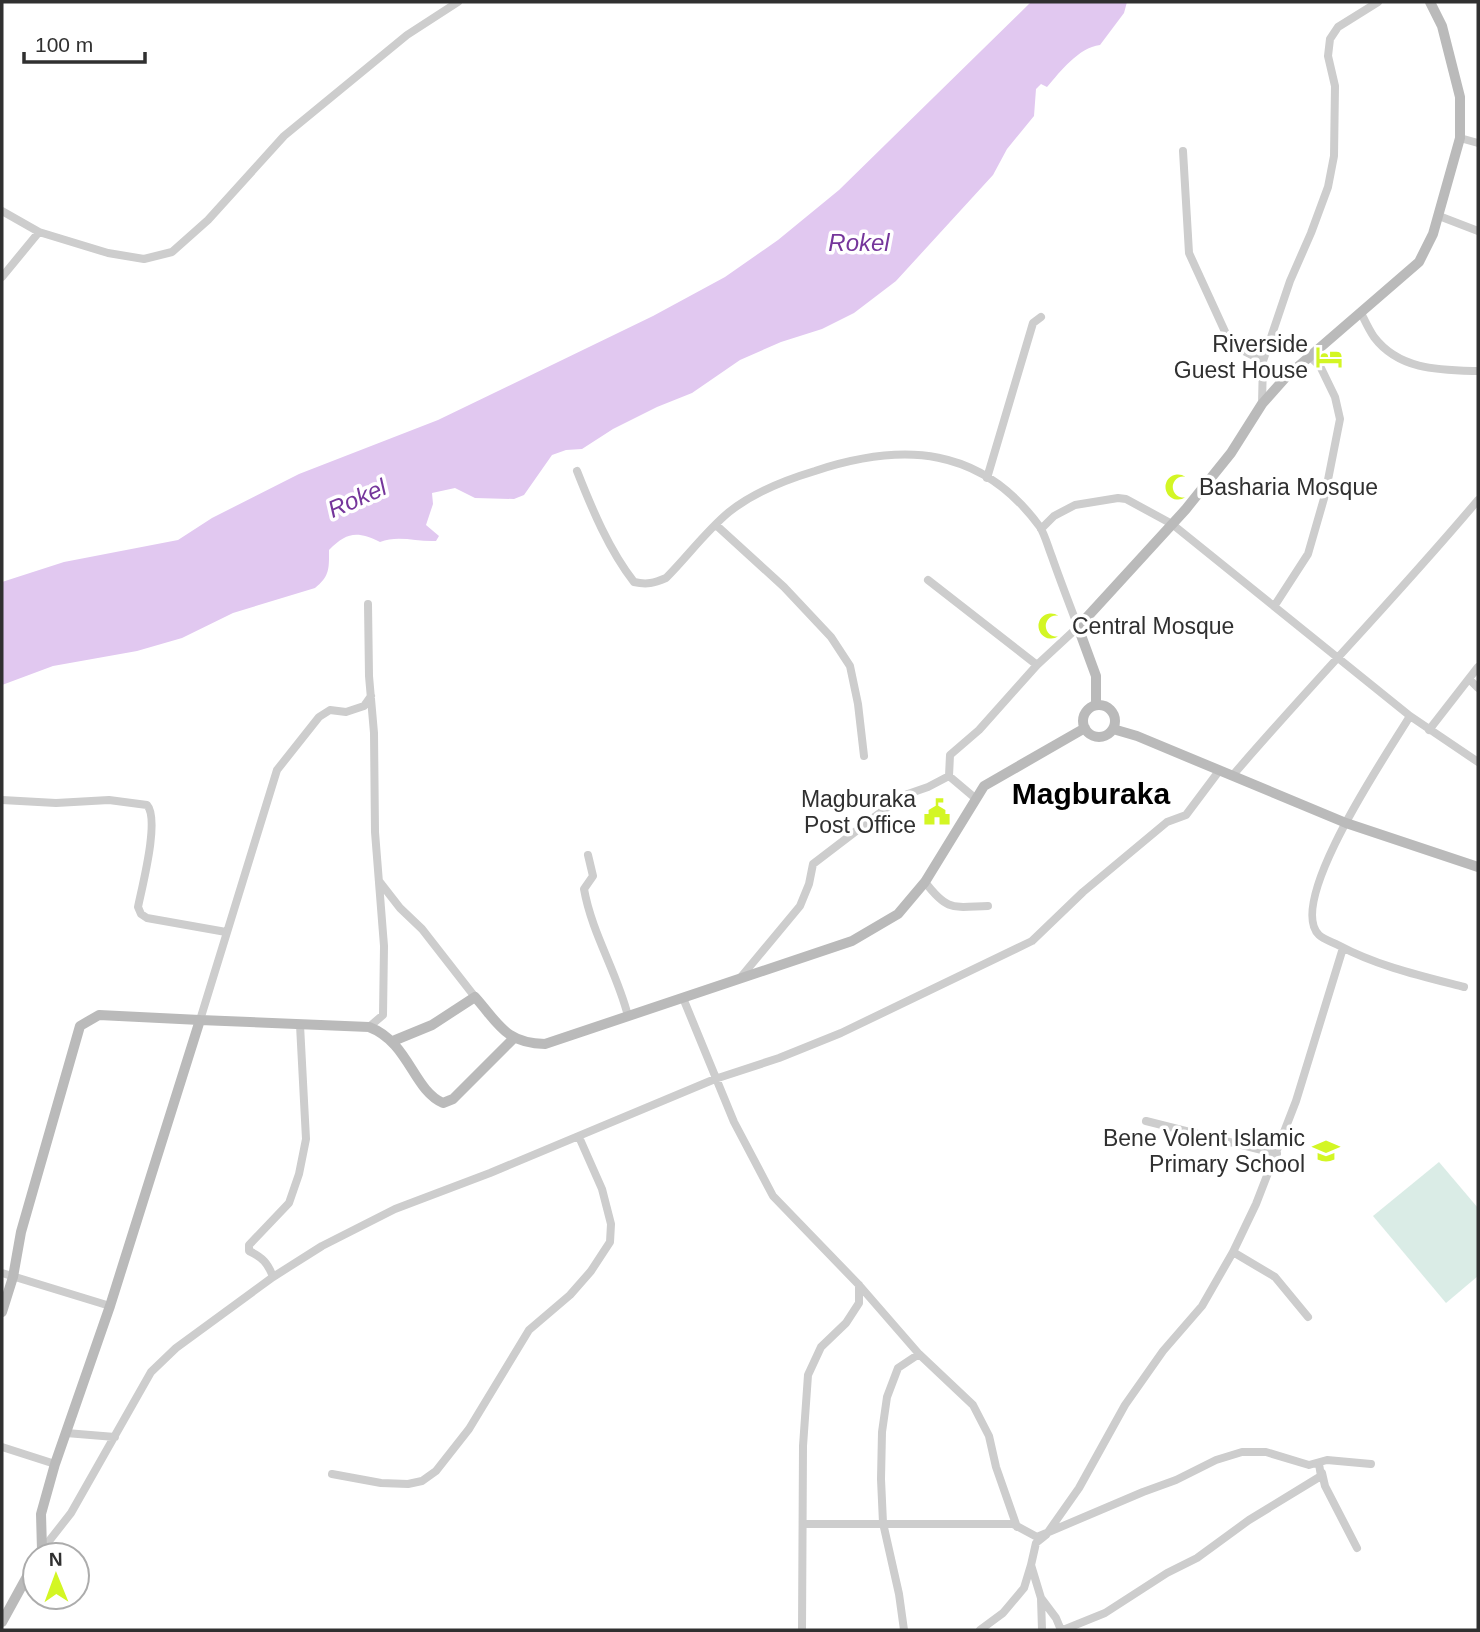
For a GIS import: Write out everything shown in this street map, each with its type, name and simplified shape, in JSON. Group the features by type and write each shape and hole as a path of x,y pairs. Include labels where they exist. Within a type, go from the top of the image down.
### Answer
{"street":[{"path":"2,211 39,232 108,253 144,259 172,252 208,220 284,136 407,35 458,2"},
{"path":"1262,404 1263,361 1290,281 1328,187 1334,156 1335,86 1328,56 1331,39 1338,27 1378,2"},
{"path":"975,798 950,776 950,755 979,730 1037,665 1078,627 1186,509 1231,453 1262,404 1308,355 1419,262 1439,216 1460,138 1460,97 1442,26 1430,2"},
{"path":"1460,138 1478,143"},
{"path":"1183,151 1189,253"},
{"path":"1439,216 1478,231"},
{"path":"1183,231 1189,253 1227,336 1238,348 1263,361"},
{"path":"2,277 39,232"},
{"path":"1361,313 1374,337 1392,354 1409,364 1438,370 1476,371"},
{"path":"987,478 1033,323 1041,317"},
{"path":"1275,606 1308,554 1325,495 1340,419 1335,397 1320,366 1308,355"},
{"path":"577,471 590,504 624,569 634,582 654,584 666,578 729,512 769,488 801,475 859,458 912,453 953,461 987,478 1016,500 1041,529 1096,676 1096,705"},
{"path":"1041,529 1054,516 1074,505 1126,499 1172,524 1338,660 1429,730 1478,762"},
{"path":"1233,775 1478,500"},
{"path":"716,525 784,587 831,637 850,666 864,756"},
{"path":"929,580 1037,665"},
{"path":"368,604 375,832 384,946 383,1015 369,1027"},
{"path":"1429,730 1478,667"},
{"path":"1469,679 1478,688"},
{"path":"41,1541 41,1514 55,1464 110,1306 276,770 319,717 330,710 346,712 364,706 371,696"},
{"path":"1096,705 1112,710 1116,720 1113,729 1106,736 1093,736 1085,728 1084,714 1096,705"},
{"path":"1410,716 1334,843 1313,897 1311,922 1319,935 1382,965 1464,987"},
{"path":"379,881 513,1039 529,1044 545,1044 814,955 876,928 898,914 925,883 984,786 1085,728"},
{"path":"1113,729 1138,736 1346,823 1478,865"},
{"path":"49,1541 71,1513 151,1372 176,1348 273,1277 322,1246 395,1209 579,1137 715,1079 779,1058 841,1033 1032,941 1083,892 1167,822 1186,815 1219,771"},
{"path":"741,977 800,906 813,864 902,796 928,788 950,776"},
{"path":"2,800 55,803 109,800 147,805 152,814 147,864 138,907 141,914 147,918 226,932"},
{"path":"588,855 593,876 584,889 589,913 610,960 628,1016"},
{"path":"925,883 943,903 952,907 988,906"},
{"path":"980,1630 1003,1612 1024,1588 1036,1543 1046,1535 1079,1488 1125,1405 1163,1351 1202,1306 1233,1252 1277,1154 1343,948"},
{"path":"393,1041 432,1025 475,997"},
{"path":"683,998 734,1122 773,1196 859,1285 919,1354 973,1405 989,1436 996,1466 1017,1527"},
{"path":"2,1312 7,1275 22,1232 80,1026 99,1015 369,1027 383,1032 393,1041 432,1096 443,1103 453,1099 513,1039"},
{"path":"273,1277 261,1256 249,1251 249,1245 289,1203 299,1174 306,1139 300,1025"},
{"path":"1146,1121 1277,1154"},
{"path":"332,1474 381,1483 408,1484 422,1481 436,1471 475,1420 529,1330 570,1295 591,1271 610,1242 611,1224 602,1189 579,1137"},
{"path":"1233,1252 1275,1277 1308,1317"},
{"path":"7,1275 110,1306"},
{"path":"802,1630 803,1446 808,1375 821,1347 846,1323 859,1303 859,1285"},
{"path":"904,1630 883,1523 881,1479 887,1397 898,1368 919,1354"},
{"path":"66,1433 115,1437"},
{"path":"2,1447 55,1464"},
{"path":"804,1524 1013,1524 1037,1537 1176,1480 1216,1460 1242,1452 1266,1452 1309,1465 1327,1460 1371,1464"},
{"path":"1319,1464 1325,1486 1357,1548"},
{"path":"1041,1598 1062,1630 1105,1613 1167,1573 1197,1558 1249,1520 1321,1476 1319,1464"},
{"path":"1031,1565 1041,1598 1042,1630"},
{"path":"2,1622 21,1587"}],"shaded area":[{"path":"1439,1162 1478,1208 1478,1276 1446,1303 1373,1216"}],"water":[{"name":"Rokel","path":"1031,2 1127,2 1124,13 1100,45 1077,55 1047,87 1041,84 1036,89 1034,116 1007,149 993,175 896,281 854,313 822,329 781,342 740,360 692,393 613,429 582,449 566,450 552,455 524,495 514,499 475,498 455,488 432,493 433,504 426,525 439,536 436,541 401,539 380,542 353,535 341,540 329,550 328,571 324,580 315,588 233,613 182,638 137,651 53,666 2,685 2,582 64,562 178,540 212,518 299,474 438,420 653,316 725,277 778,240 839,190"}],"place":[{"name":"Riverside Guest House","path":"1329,357"},
{"name":"Basharia Mosque","path":"1178,487"},
{"name":"Central Mosque","path":"1051,626"},
{"name":"Magburaka Post Office","path":"937,812"},
{"name":"Bene Volent Islamic Primary School","path":"1326,1151"}],"district":[{"name":"Magburaka","path":"1091,793"}]}
